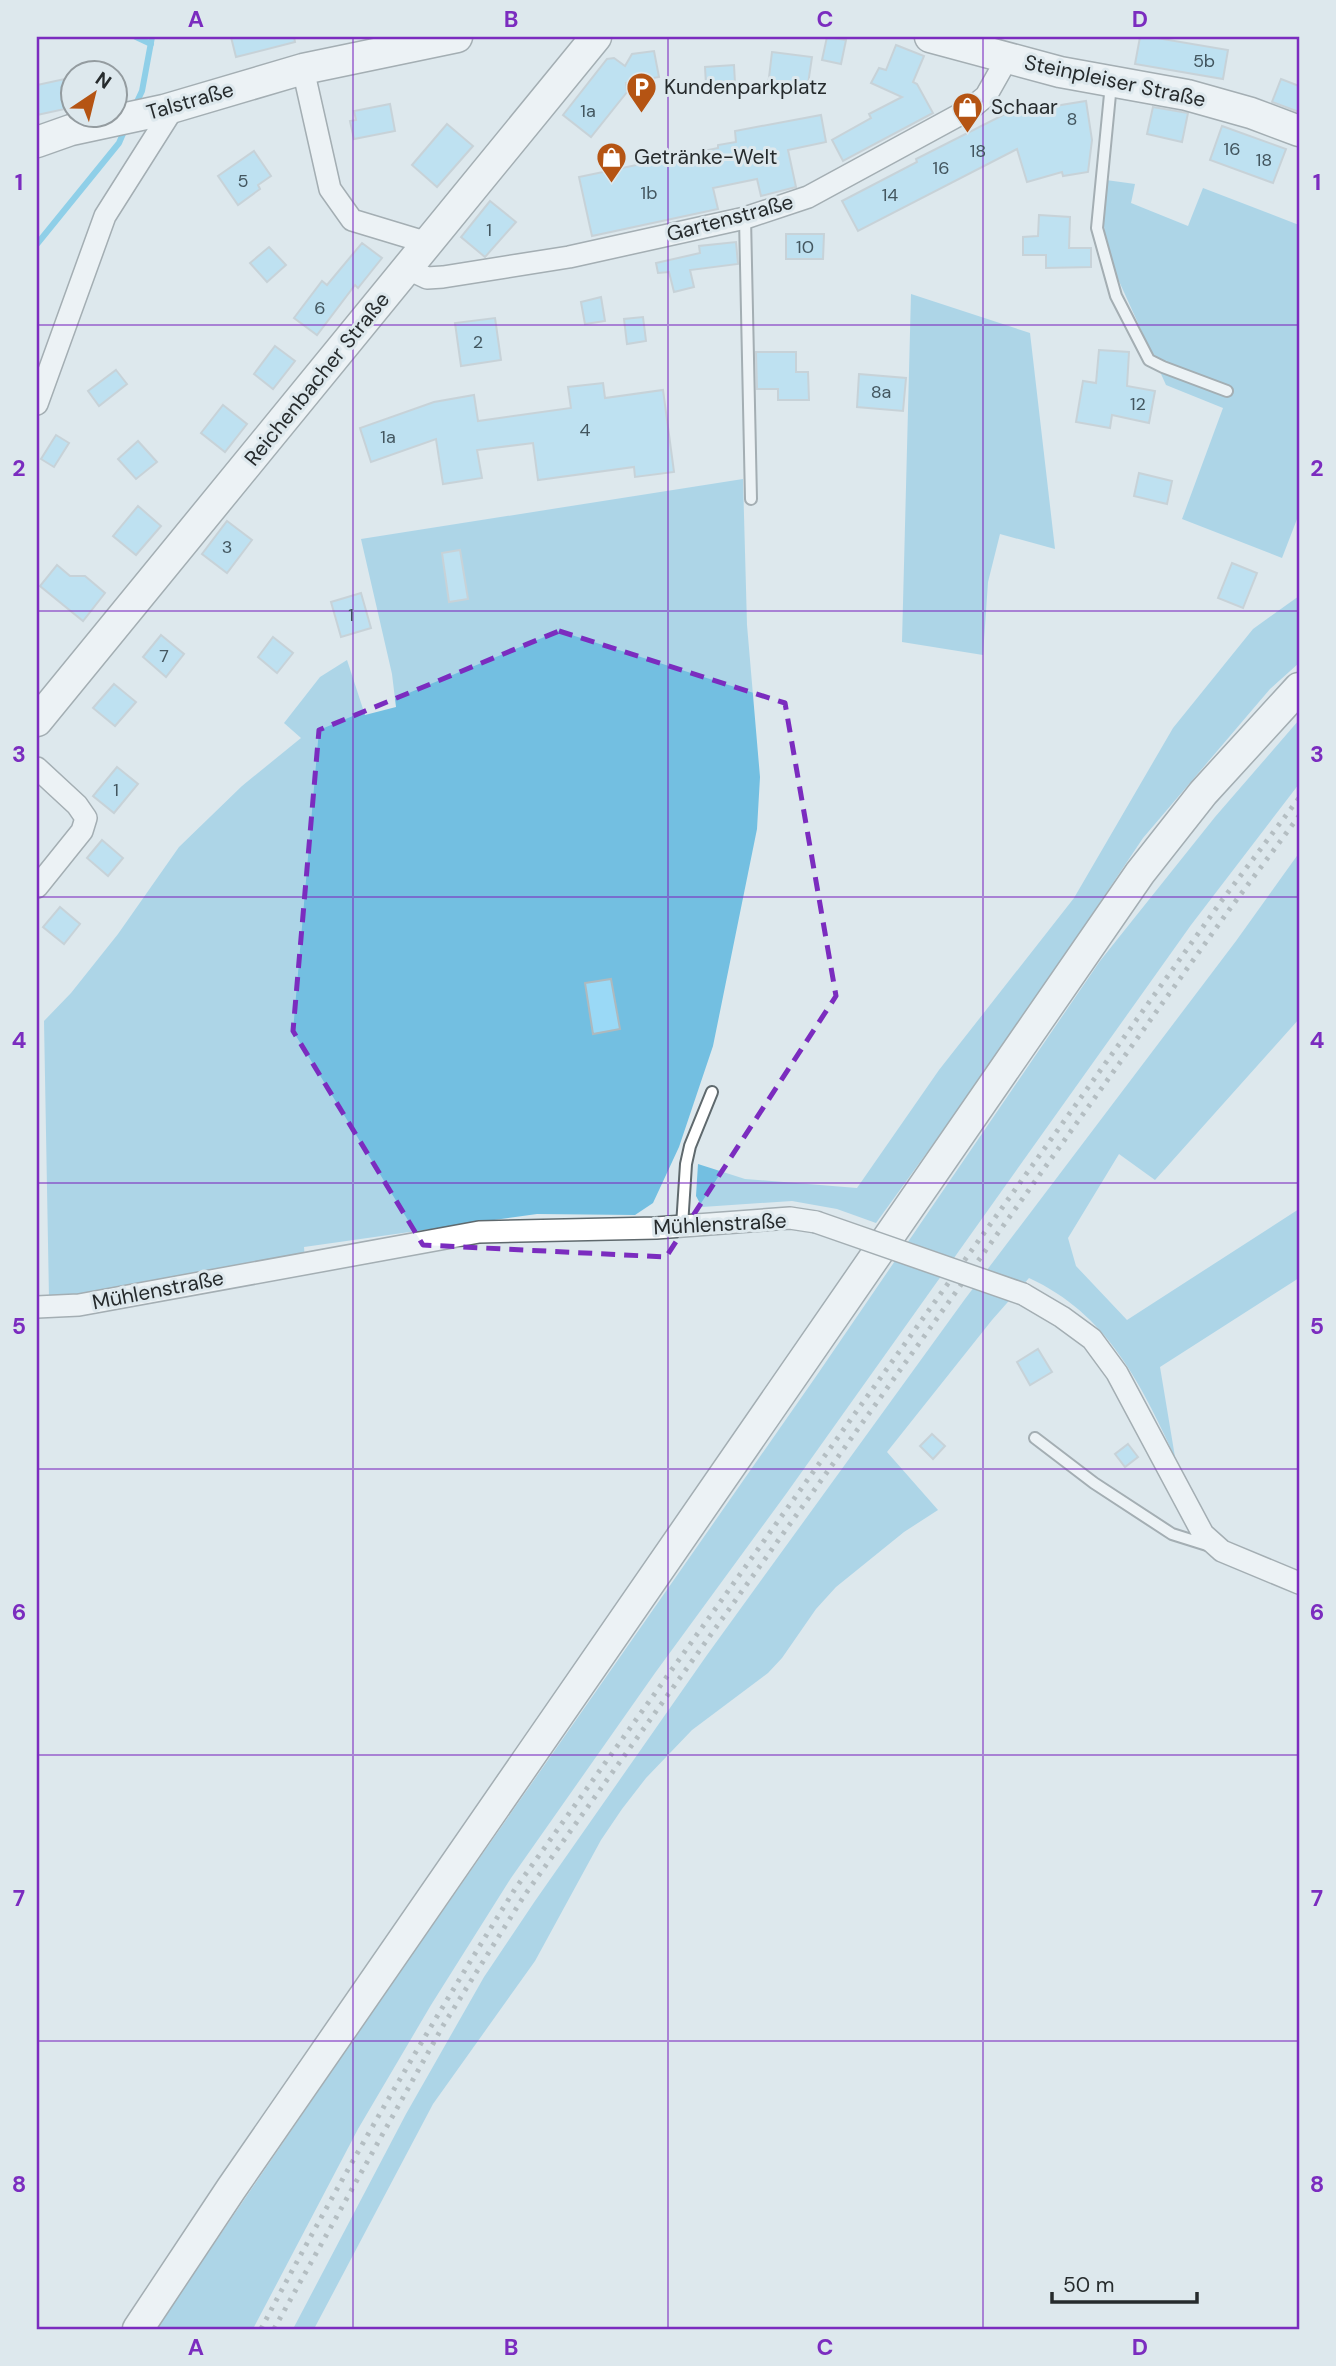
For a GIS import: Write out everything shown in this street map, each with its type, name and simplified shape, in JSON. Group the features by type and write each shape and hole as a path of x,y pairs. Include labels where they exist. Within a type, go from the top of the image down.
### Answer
{"main road":[{"name":"Talstraße","path":"37,142 71,130 169,108 303,69 457,37"},
{"name":"Reichenbacher Straße","path":"37,721 596,37"},
{"name":"Steinpleiser Straße","path":"930,37 1060,72 1187,95 1251,113 1299,131"},
{"path":"138,2329 246,2167 1140,873 1203,793 1299,688"}],"street":[{"name":"Gartenstraße","path":"408,269 427,278 443,277 569,257 745,218 808,197 970,109 986,96 1008,57"},
{"path":"303,69 330,189 352,219 428,243"},
{"path":"37,404 105,216 169,108"},
{"path":"37,768 86,818 82,831 37,887"},
{"name":"Mühlenstraße","path":"37,1307 79,1306 479,1232 682,1226 790,1218 816,1222 1023,1294 1092,1339 1118,1373 1203,1534 1222,1551 1299,1583"}],"lane":[{"path":"1111,81 1097,228 1116,296 1149,360 1227,391"},
{"path":"745,218 751,499"},
{"path":"682,1226 688,1155 712,1092"},
{"path":"1035,1438 1094,1483 1172,1534 1222,1551"}],"highlighted area":[{"path":"559,631 785,703 836,996 666,1257 423,1245 293,1031 319,730"}],"shaded area":[{"path":"1106,180 1135,184 1131,203 1188,226 1203,188 1299,225 1299,514 1282,558 1182,519 1223,408 1166,385 1109,259 1102,213"},
{"path":"911,294 1030,333 1055,549 1000,534 988,582 983,655 902,642"},
{"path":"743,479 747,625 760,777 757,829 713,1046 679,1147 653,1203 635,1215 537,1214 304,1247 306,1273 49,1298 44,1021 71,993 118,934 179,847 242,786 301,738 284,723 320,677 347,660 365,715 396,707 392,674 361,539"},
{"path":"1299,596 1299,663 1270,689 1143,838 1004,1046 876,1223 837,1209 792,1201 702,1207 696,1196 698,1164 745,1179 857,1188 939,1070 1074,898 1173,728 1253,629"},
{"path":"1299,720 1299,784 1191,925 511,1878 431,2005 358,2129 253,2329 156,2329 372,2012 817,1375 1100,961 1215,817"},
{"path":"1299,853 1299,1019 1155,1180 1119,1154 1068,1238 1076,1266 1127,1320 1299,1209 1299,1278 1160,1367 1175,1457 1148,1402 1118,1353 1080,1311 1029,1278 992,1320 887,1452 938,1510 904,1532 836,1587 768,1673 692,1730 646,1778 601,1840 535,1961 433,2104 314,2329 293,2329 406,2114 484,1977 535,1901 707,1655 965,1299 1236,941"}],"building":[{"path":"231,37 294,37 295,42 236,57"},
{"path":"827,37 846,40 841,64 822,60"},
{"path":"1140,37 1228,50 1223,79 1135,64"},
{"path":"896,45 924,56 913,82 917,84 933,113 843,161 832,140 871,118 869,114 902,97 871,83 879,68 886,70"},
{"path":"654,51 659,77 626,83 627,92 591,137 563,115 607,59 614,58 625,66 632,54"},
{"path":"772,52 812,57 807,91 768,86"},
{"path":"734,65 735,83 706,85 705,67"},
{"path":"1281,79 1299,86 1299,112 1272,102"},
{"path":"60,80 60,110 37,115 37,85"},
{"path":"1086,101 1092,140 1088,172 1063,176 1062,172 1027,182 1017,149 858,231 842,201 917,162 916,159 1005,114"},
{"path":"390,104 395,131 354,139 350,121 356,120 354,111"},
{"path":"1153,107 1188,113 1182,142 1147,134"},
{"path":"821,115 826,142 788,150 796,187 761,196 757,179 713,188 718,209 592,236 579,177 718,148 718,145 736,142 735,131"},
{"path":"447,124 473,146 437,187 412,165"},
{"path":"1222,126 1286,149 1273,183 1210,160"},
{"path":"254,151 271,176 258,185 260,189 238,205 218,176"},
{"path":"490,201 516,222 485,257 461,237"},
{"path":"1039,215 1070,217 1069,248 1091,248 1091,267 1046,268 1046,255 1023,255 1023,237 1038,236"},
{"path":"786,234 824,234 823,259 786,259"},
{"path":"736,242 738,264 690,270 694,287 674,292 669,272 658,273 656,263 700,253 699,246"},
{"path":"362,243 382,258 358,288 355,285 317,335 294,318 322,281 327,285"},
{"path":"269,247 286,265 267,282 250,263"},
{"path":"601,297 605,321 585,324 581,302"},
{"path":"643,317 646,341 627,344 624,319"},
{"path":"495,318 501,360 461,366 455,323"},
{"path":"275,346 295,361 273,389 254,374"},
{"path":"1099,350 1129,352 1127,386 1155,391 1149,423 1112,415 1110,428 1076,422 1083,381 1096,383"},
{"path":"756,352 796,352 796,372 808,372 809,400 778,400 778,389 757,389"},
{"path":"116,370 127,384 99,406 88,391"},
{"path":"859,374 906,378 903,411 857,407"},
{"path":"603,383 605,398 663,390 674,472 635,477 634,467 538,480 533,443 477,450 482,478 443,484 436,439 371,462 360,428 434,402 474,395 478,421 571,408 568,387"},
{"path":"223,405 247,424 225,452 201,433"},
{"path":"56,435 69,443 54,467 41,459"},
{"path":"138,441 157,462 136,479 118,459"},
{"path":"1139,473 1172,481 1167,504 1134,496"},
{"path":"138,506 161,526 136,555 113,536"},
{"path":"227,521 252,540 227,573 202,554"},
{"path":"460,550 468,599 449,602 442,553"},
{"path":"1232,563 1257,573 1243,608 1218,598"},
{"path":"57,565 70,576 85,576 105,593 83,621 40,586"},
{"path":"361,593 371,628 341,637 331,602"},
{"path":"161,635 184,654 166,677 143,657"},
{"path":"273,637 293,653 277,673 258,657"},
{"path":"114,684 136,702 115,726 93,708"},
{"path":"117,767 138,784 114,813 93,796"},
{"path":"102,840 123,858 108,876 87,858"},
{"path":"60,907 80,924 64,944 43,927"},
{"path":"611,979 620,1029 593,1034 585,983"},
{"path":"1038,1349 1052,1372 1030,1385 1017,1362"},
{"path":"932,1434 945,1446 933,1459 920,1446"},
{"path":"1128,1444 1138,1457 1125,1467 1115,1454"}],"waterway":[{"path":"136,37 151,44"},
{"path":"135,106 142,91 152,37"},
{"path":"37,244 119,143 125,130"}],"railway":[{"path":"261,2329 384,2107 515,1889 1220,903 1299,798"},
{"path":"274,2329 444,2024 524,1896 1299,816"}],"place":[{"name":"Kundenparkplatz","path":"641,114"},
{"name":"Schaar","path":"968,134"},
{"name":"Getränke-Welt","path":"611,184"}]}
